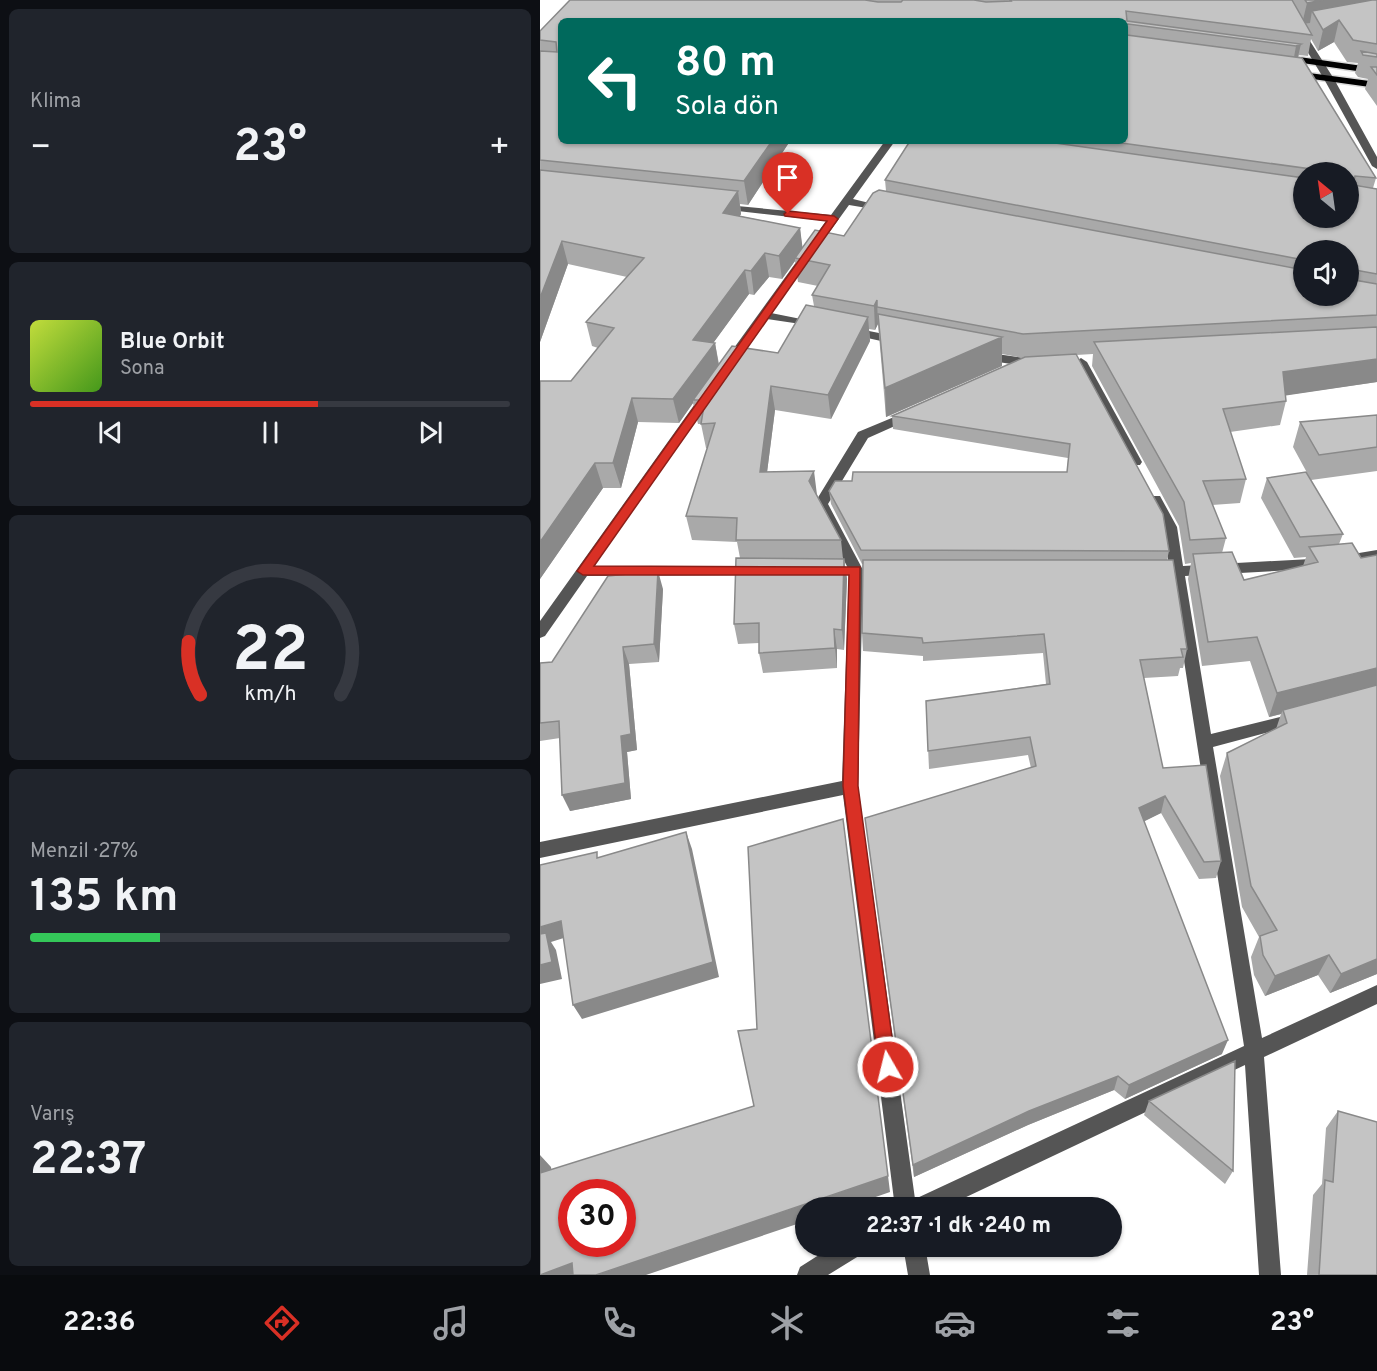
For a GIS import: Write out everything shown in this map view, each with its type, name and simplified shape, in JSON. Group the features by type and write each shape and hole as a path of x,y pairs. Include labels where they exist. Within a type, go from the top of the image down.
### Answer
{"main road":[{"path":"1272,57 1377,71"},
{"path":"1284,73 1377,85"}],"street":[{"path":"1280,0 1329,79 1377,166"},
{"path":"1298,30 1309,28"},
{"path":"540,632 888,144"},
{"path":"846,201 893,210"},
{"path":"704,205 834,219"},
{"path":"764,315 916,344"},
{"path":"975,355 1022,364 1045,363"},
{"path":"1081,362 1170,527 1254,1051 1270,1275"},
{"path":"1001,373 1022,364"},
{"path":"905,1197 850,786 856,570 821,504 863,435 927,407"},
{"path":"1153,572 1329,563 1377,555"},
{"path":"583,571 773,570"},
{"path":"1203,743 1312,714"},
{"path":"540,850 850,786"},
{"path":"942,1197 1377,994"},
{"path":"808,1275 837,1257"},
{"path":"916,1257 919,1275"}],"building":[{"path":"570,0 901,2 903,0 974,0 986,2 1010,0 1292,0 1312,35 1126,11 1127,18 558,18 558,144 770,144 744,181 540,160 540,51 557,52 556,42 540,40 540,31"},
{"path":"1305,0 1323,0 1307,3"},
{"path":"1377,0 1377,44 1353,40 1339,20 1323,30 1312,11"},
{"path":"1128,21 1301,44 1296,46 1128,24"},
{"path":"1128,35 1302,58 1376,178 1359,176 1359,162 1293,162 1293,167 1128,144"},
{"path":"1361,51 1377,54 1377,57 1363,55"},
{"path":"1371,67 1377,67 1377,75"},
{"path":"908,144 1062,144 1293,176 1293,228 1359,228 1359,186 1377,189 1377,274 1359,271 1359,240 1293,240 1293,258 885,180"},
{"path":"540,170 738,191 723,213 800,228 779,256 765,253 751,271 745,270 693,340 715,343 673,399 632,398 613,463 595,463 540,542 540,381 571,381 614,328 586,322 644,258 562,241 540,298"},
{"path":"879,190 1293,268 1293,306 1359,306 1359,281 1377,284 1377,315 1023,334 877,307 877,300 874,306 812,295 830,265 795,258 815,230 844,236 873,193"},
{"path":"806,305 868,317 828,395 771,386 760,472 814,471 809,481 841,540 736,540 737,518 686,516 715,423 701,424 705,400 693,400 732,346 778,353"},
{"path":"878,314 1002,337 885,388"},
{"path":"1377,327 1377,359 1283,372 1286,401 1223,409 1246,479 1203,481 1226,538 1190,540 1184,502 1094,342"},
{"path":"1076,354 1163,514 1169,551 861,550 829,491 835,481 852,481 853,472 1067,472 1070,444 892,416 1025,357"},
{"path":"1377,415 1377,447 1319,455 1300,422"},
{"path":"1306,472 1343,534 1300,537 1267,478"},
{"path":"1352,543 1361,558 1377,555 1377,668 1277,693 1257,637 1208,642 1193,554 1232,552 1244,580 1318,562 1309,547"},
{"path":"736,558 844,559 842,630 834,629 835,648 759,653 759,623 734,624"},
{"path":"863,560 1173,560 1187,649 1181,649 1183,657 1140,660 1163,768 1206,765 1221,861 1204,862 1165,796 1139,808 1228,1040 1129,1085 1118,1076 1029,1111 913,1165 865,818 1036,766 1030,737 928,751 926,701 1050,684 1044,634 923,643 922,638 862,633"},
{"path":"658,571 654,644 623,647 631,734 621,736 625,783 562,795 559,721 540,723 540,663 552,662 608,576"},
{"path":"1377,685 1377,959 1341,974 1329,955 1275,976 1263,955 1260,936 1277,930 1251,886 1227,753 1287,723 1283,710"},
{"path":"843,819 888,1176 826,1197 795,1197 795,1208 596,1275 573,1275 572,1263 540,1275 540,1173 754,1106 738,1031 757,1029 748,847"},
{"path":"686,832 713,962 573,1005 561,921 540,927 540,865 597,852 597,858"},
{"path":"546,933 552,962 540,965 540,934"},
{"path":"1235,1061 1233,1171 1149,1101"},
{"path":"1338,1111 1377,1122 1377,1275 1319,1275 1325,1180 1333,1182"}],"route":[{"path":"788,214 834,219 775,298 583,571 856,570 850,786 888,1067"}]}
